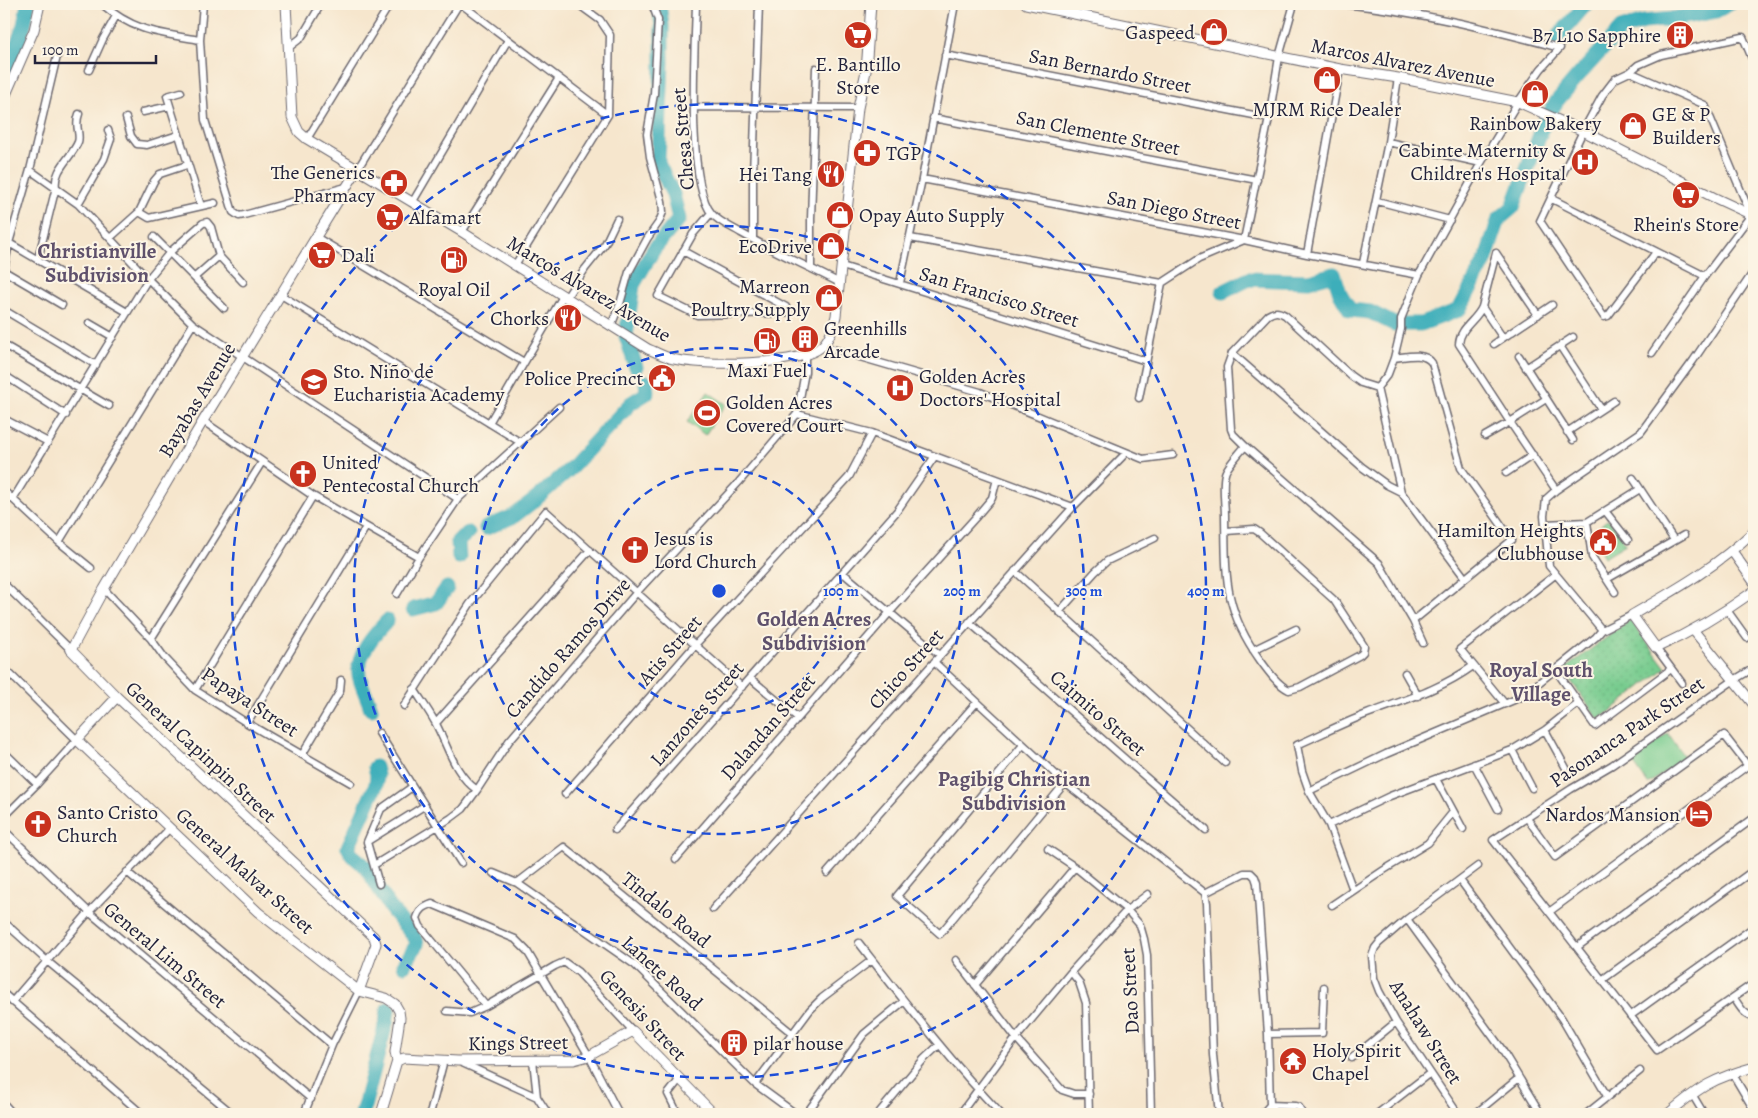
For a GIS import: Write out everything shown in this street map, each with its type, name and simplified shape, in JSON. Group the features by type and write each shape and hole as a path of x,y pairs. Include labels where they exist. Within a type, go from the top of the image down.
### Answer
{"street":[{"path":"4,99 34,30 40,4"},
{"path":"102,4 116,16 149,31 200,40"},
{"path":"203,4 200,40 205,120 233,212 239,216 244,215 346,187"},
{"name":"Marcos Alvarez Avenue","path":"286,4 292,117 299,132 307,139 462,232 629,338 661,354 689,362 753,362 805,356 822,346"},
{"path":"288,48 301,38 321,4"},
{"path":"307,139 390,4"},
{"path":"357,170 460,4 608,115"},
{"path":"516,266 608,115 610,35 600,20 578,4"},
{"path":"613,328 629,272 663,212 662,201 650,157 647,134 654,94 658,20 652,4"},
{"name":"Chesa Street","path":"696,4 694,108 698,174 711,213 719,220 753,239 840,283"},
{"path":"753,239 759,4"},
{"path":"871,4 866,71 858,108 834,325 822,346 980,392 1143,459 1173,455"},
{"path":"900,283 955,4"},
{"name":"Marcos Alvarez Avenue","path":"1026,4 1042,5 1340,69 1398,78 1518,102 1583,131 1753,215"},
{"path":"910,238 1162,283 1199,259 1244,240 1269,118 1279,56 1294,4"},
{"path":"1343,4 1439,18 1498,31 1560,48 1541,69 1518,102 1481,163 1419,275 1401,319 1401,329 1394,358 1388,374 1377,388"},
{"path":"89,70 116,16"},
{"path":"1656,252 1608,316 1604,317 1540,221 1583,131 1602,96 1614,79 1630,72 1638,65 1661,55 1743,37 1754,63"},
{"path":"412,203 508,40"},
{"path":"58,52 4,270 62,305"},
{"name":"San Bernardo Street","path":"946,55 1269,118"},
{"path":"811,268 816,68"},
{"path":"1307,254 1340,69"},
{"path":"1630,72 1705,105 1753,215 1705,276 1652,353"},
{"path":"462,232 559,78"},
{"path":"1363,263 1377,201 1398,78"},
{"path":"182,92 167,96 201,206"},
{"path":"143,112 170,106"},
{"path":"694,108 815,106 858,108"},
{"path":"38,259 58,174 79,140 76,126 79,114"},
{"path":"126,118 131,136 137,144 147,145 178,135"},
{"name":"San Clemente Street","path":"933,118 1257,180"},
{"path":"78,204 104,159 111,139 108,130"},
{"path":"1388,142 1481,163"},
{"path":"110,238 139,212 154,181 160,174 187,165"},
{"path":"30,170 78,204 193,324 458,498"},
{"name":"Bayabas Avenue","path":"71,650 104,589 203,422 357,170"},
{"name":"San Diego Street","path":"922,179 1419,275"},
{"path":"1552,199 1705,276"},
{"path":"1377,201 1450,220"},
{"path":"139,212 149,218 215,203"},
{"path":"683,252 786,307 785,313 697,315 658,296 693,234 711,213"},
{"path":"489,423 564,297 605,244 617,219"},
{"path":"13,499 66,415 127,312 148,279 170,252 203,223 208,222 219,256 243,282"},
{"path":"154,237 224,308"},
{"path":"316,237 524,362"},
{"path":"10,243 127,312"},
{"path":"1538,315 1496,254 1482,307 1462,332 1459,344 1556,490"},
{"path":"195,277 219,256"},
{"name":"San Francisco Street","path":"842,266 1146,360"},
{"path":"1602,630 1549,566 1544,524 1546,499 1556,490 1640,432 1687,369 1754,271"},
{"path":"1139,398 1162,283"},
{"path":"281,295 520,442"},
{"path":"1494,344 1552,305"},
{"path":"1482,307 1503,338"},
{"path":"4,310 96,365"},
{"path":"1377,388 1362,383 1351,376 1285,315 1279,312 1273,312 1268,315 1232,353 1227,367 1231,429 1233,434 1379,563 1413,621 1423,643"},
{"path":"89,323 113,337"},
{"path":"58,542 193,324"},
{"path":"1526,368 1573,337"},
{"path":"4,345 109,406"},
{"path":"1560,346 1601,409"},
{"path":"1232,353 1362,467 1387,485 1401,492"},
{"name":"Candido Ramos Drive","path":"374,865 463,809 478,790 509,741 637,592 739,482 797,414 805,372 805,356"},
{"path":"1394,358 1424,356 1432,362 1461,468 1512,540 1413,621"},
{"path":"1518,356 1573,440"},
{"path":"4,375 66,415"},
{"path":"1377,388 1401,492 1465,578"},
{"path":"1484,436 1546,399"},
{"path":"1567,432 1614,401"},
{"path":"397,594 458,498 559,407"},
{"path":"797,414 872,432 1073,507"},
{"path":"4,420 48,442"},
{"path":"203,422 313,496 419,557"},
{"name":"Atis Street","path":"565,794 696,645 849,477 872,432"},
{"path":"1226,531 1254,529 1260,533 1334,600 1364,646 1363,652 1308,683 1289,690 1279,683 1253,650 1236,618 1231,603 1226,569 1225,473 1245,446"},
{"name":"Chico Street","path":"713,909 1015,571 1073,507 1126,453"},
{"path":"1506,473 1533,455"},
{"name":"Lanzones Street","path":"615,830 897,512 935,456"},
{"path":"151,639 262,462"},
{"path":"1633,478 1674,540"},
{"name":"Dalandan Street","path":"676,859 890,612 992,498 997,479"},
{"path":"1544,524 1587,522 1606,512 1640,489"},
{"path":"4,491 58,542 91,568"},
{"path":"195,690 313,496"},
{"path":"404,706 470,604 546,511 742,687"},
{"path":"1606,512 1628,540"},
{"path":"1587,522 1592,557 1615,592"},
{"path":"246,723 366,527"},
{"path":"1309,791 1386,754 1520,696 1596,637 1602,630 1632,615 1704,573 1732,552 1754,531"},
{"path":"1607,579 1684,535"},
{"path":"1060,612 1107,561 1155,538"},
{"path":"436,723 590,550"},
{"path":"1732,552 1754,582"},
{"path":"1015,571 1225,763"},
{"path":"843,573 940,655"},
{"path":"1505,704 1460,650 1555,575"},
{"name":"General Capinpin Street","path":"4,584 117,697 252,826 374,937 376,944 358,991"},
{"name":"Papaya Street","path":"104,589 195,690 246,723 350,784"},
{"path":"1656,648 1694,630 1728,610 1754,591"},
{"path":"1728,610 1747,638"},
{"path":"1632,615 1682,684"},
{"name":"Caimito Street","path":"969,622 1206,830"},
{"path":"1253,650 1296,629"},
{"path":"1694,630 1754,705"},
{"path":"934,662 1065,783 1205,893 1208,903 1213,1055 1219,1114"},
{"path":"1353,890 1329,826 1309,791 1302,771 1297,745 1366,714 1418,696 1456,678 1473,666"},
{"name":"General Malvar Street","path":"4,668 258,912 358,991"},
{"name":"Pasonanca Park Street","path":"1549,912 1493,840 1571,789 1612,766 1754,668"},
{"path":"1555,669 1595,726 1671,670"},
{"path":"1405,673 1418,696"},
{"path":"750,678 798,718"},
{"path":"302,755 340,692 341,680"},
{"path":"414,689 436,723 466,783 478,790"},
{"path":"4,817 117,697"},
{"path":"827,873 977,702"},
{"path":"1329,826 1390,796 1512,750 1545,730 1579,704"},
{"path":"1545,730 1566,768"},
{"path":"379,733 461,862"},
{"path":"1527,818 1555,857 1724,734 1748,766"},
{"path":"1023,745 897,896 940,934 1065,783"},
{"path":"1512,750 1532,788"},
{"path":"4,752 37,784"},
{"path":"1754,761 1549,912 1657,1050 1754,983"},
{"path":"1474,764 1498,809"},
{"path":"1436,779 1463,829"},
{"path":"379,884 367,842 381,809 412,787"},
{"path":"367,842 424,806"},
{"path":"1332,905 1428,843 1453,812"},
{"path":"1576,947 1754,818"},
{"path":"12,1002 89,912 170,828"},
{"name":"General Lim Street","path":"4,830 89,912 311,1098"},
{"name":"Tindalo Road","path":"517,882 564,847 793,1034"},
{"name":"Dao Street","path":"1048,849 1127,910 1140,925 1147,955 1151,1114"},
{"name":"Anahaw Street","path":"1458,1114 1396,1022 1379,992 1374,978 1372,956 1379,943 1407,919 1478,866"},
{"path":"975,985 1075,868"},
{"path":"1602,980 1754,870"},
{"path":"127,872 332,1046"},
{"name":"Lanete Road","path":"493,873 517,882 635,965 755,1084 796,1114"},
{"path":"1205,893 1244,873 1251,873 1255,877 1268,1034 1270,1105 1262,1114"},
{"path":"1460,880 1562,1019 1607,1096"},
{"path":"960,1114 1016,1038 1071,972 1127,910 1148,894"},
{"path":"486,1006 420,926 417,918 420,911 432,904 515,938 527,951 589,1056 618,1114"},
{"path":"1407,919 1502,1048 1541,1114"},
{"path":"4,922 47,961 233,1114"},
{"path":"1630,1016 1754,927"},
{"path":"859,943 939,1045 1001,1114"},
{"path":"755,1084 810,1010 822,998 872,960"},
{"path":"956,960 1016,1038 1062,1090 1074,1094 1089,1094"},
{"name":"Genesis Street","path":"540,974 564,962 578,972 679,1080 714,1114"},
{"path":"1071,972 1079,982 1086,1003 1089,1114"},
{"path":"447,1011 470,1013 486,1006 540,974"},
{"path":"1268,1034 1322,1033 1324,987"},
{"path":"304,1114 332,1046 358,991 386,998 395,1004 399,1011 400,1018 395,1043 397,1062 381,1114"},
{"path":"4,994 142,1114"},
{"path":"1734,998 1745,1013 1754,1017"},
{"path":"806,1114 864,1034 904,1001"},
{"path":"1352,1058 1396,1022"},
{"name":"Kings Street","path":"397,1062 404,1058 458,1061 574,1060 589,1056 633,1031"},
{"path":"878,1114 924,1059 939,1045"},
{"path":"430,1114 444,1060"},
{"path":"533,1060 537,1097 548,1114"},
{"path":"458,1061 537,1097"},
{"path":"1668,1114 1692,1094 1714,1080 1754,1067"},
{"path":"1586,1114 1640,1071"},
{"path":"1378,1114 1430,1073"},
{"path":"1732,1073 1754,1110"},
{"path":"1475,1114 1519,1078"},
{"path":"678,1114 668,1094 679,1080"},
{"path":"1692,1094 1704,1114"},
{"path":"4,1104 13,1114"},
{"path":"1270,1105 1296,1106 1299,1107 1302,1114"}],"green space":[{"name":"Golden Acres Covered Court","path":"708,392 726,404 705,435 687,422"},
{"path":"1607,520 1610,521 1626,544 1604,557 1596,542 1596,533 1598,528"},
{"path":"1630,620 1666,668 1599,720 1563,670"},
{"path":"1668,733 1685,758 1648,784 1631,760"}],"waterway":[{"path":"4,84 24,25 28,4"},
{"path":"636,367 626,336 633,285 654,249 679,219 673,194 658,163 662,62 662,26 659,4"},
{"path":"1557,38 1586,4"},
{"path":"1223,292 1249,279 1309,281 1334,274 1340,293 1350,310 1370,312 1394,324 1421,324 1459,310 1485,261 1499,219 1513,207 1545,121 1557,101 1578,76 1621,29 1644,22 1716,11 1729,4"},
{"path":"486,528 514,516 571,468 631,403 647,393 646,382"},
{"path":"459,557 458,541 468,533"},
{"path":"413,609 436,603 447,588"},
{"path":"371,709 359,675 360,660 367,646 387,621"},
{"path":"375,767 377,775 376,785 348,847 352,855 366,867 391,909 416,939 417,944 404,965"},
{"path":"362,1114 388,1009"}],"place":[{"name":"Gaspeed","path":"1214,32"},
{"name":"E. Bantillo Store","path":"858,35"},
{"name":"B7 L10 Sapphire","path":"1680,35"},
{"name":"MJRM Rice Dealer","path":"1327,80"},
{"name":"Rainbow Bakery","path":"1535,94"},
{"name":"GE & P Builders","path":"1633,126"},
{"name":"TGP","path":"867,153"},
{"name":"Cabinte Maternity & Children's Hospital","path":"1585,162"},
{"name":"Hei Tang","path":"831,174"},
{"name":"The Generics Pharmacy","path":"394,183"},
{"name":"Rhein's Store","path":"1686,195"},
{"name":"Opay Auto Supply","path":"840,215"},
{"name":"Alfamart","path":"390,217"},
{"name":"EcoDrive","path":"831,246"},
{"name":"Dali","path":"322,255"},
{"name":"Royal Oil","path":"454,260"},
{"name":"Marreon Poultry Supply","path":"829,298"},
{"name":"Chorks","path":"568,318"},
{"name":"Greenhills Arcade","path":"805,339"},
{"name":"Maxi Fuel","path":"767,341"},
{"name":"Police Precinct","path":"662,378"},
{"name":"Sto. Niño de Eucharistia Academy","path":"314,382"},
{"name":"Golden Acres Doctors' Hospital","path":"900,388"},
{"name":"Golden Acres Covered Court","path":"707,413"},
{"name":"United Pentecostal Church","path":"303,474"},
{"name":"Hamilton Heights Clubhouse","path":"1603,542"},
{"name":"Jesus is Lord Church","path":"635,550"},
{"name":"Nardos Mansion","path":"1699,814"},
{"name":"Santo Cristo Church","path":"38,824"},
{"name":"pilar house","path":"734,1043"},
{"name":"Holy Spirit Chapel","path":"1293,1061"}],"district":[{"name":"Christianville Subdivision","path":"97,263"},
{"name":"Golden Acres Subdivision","path":"814,631"},
{"name":"Royal South Village","path":"1541,682"},
{"name":"Pagibig Christian Subdivision","path":"1014,791"}]}
